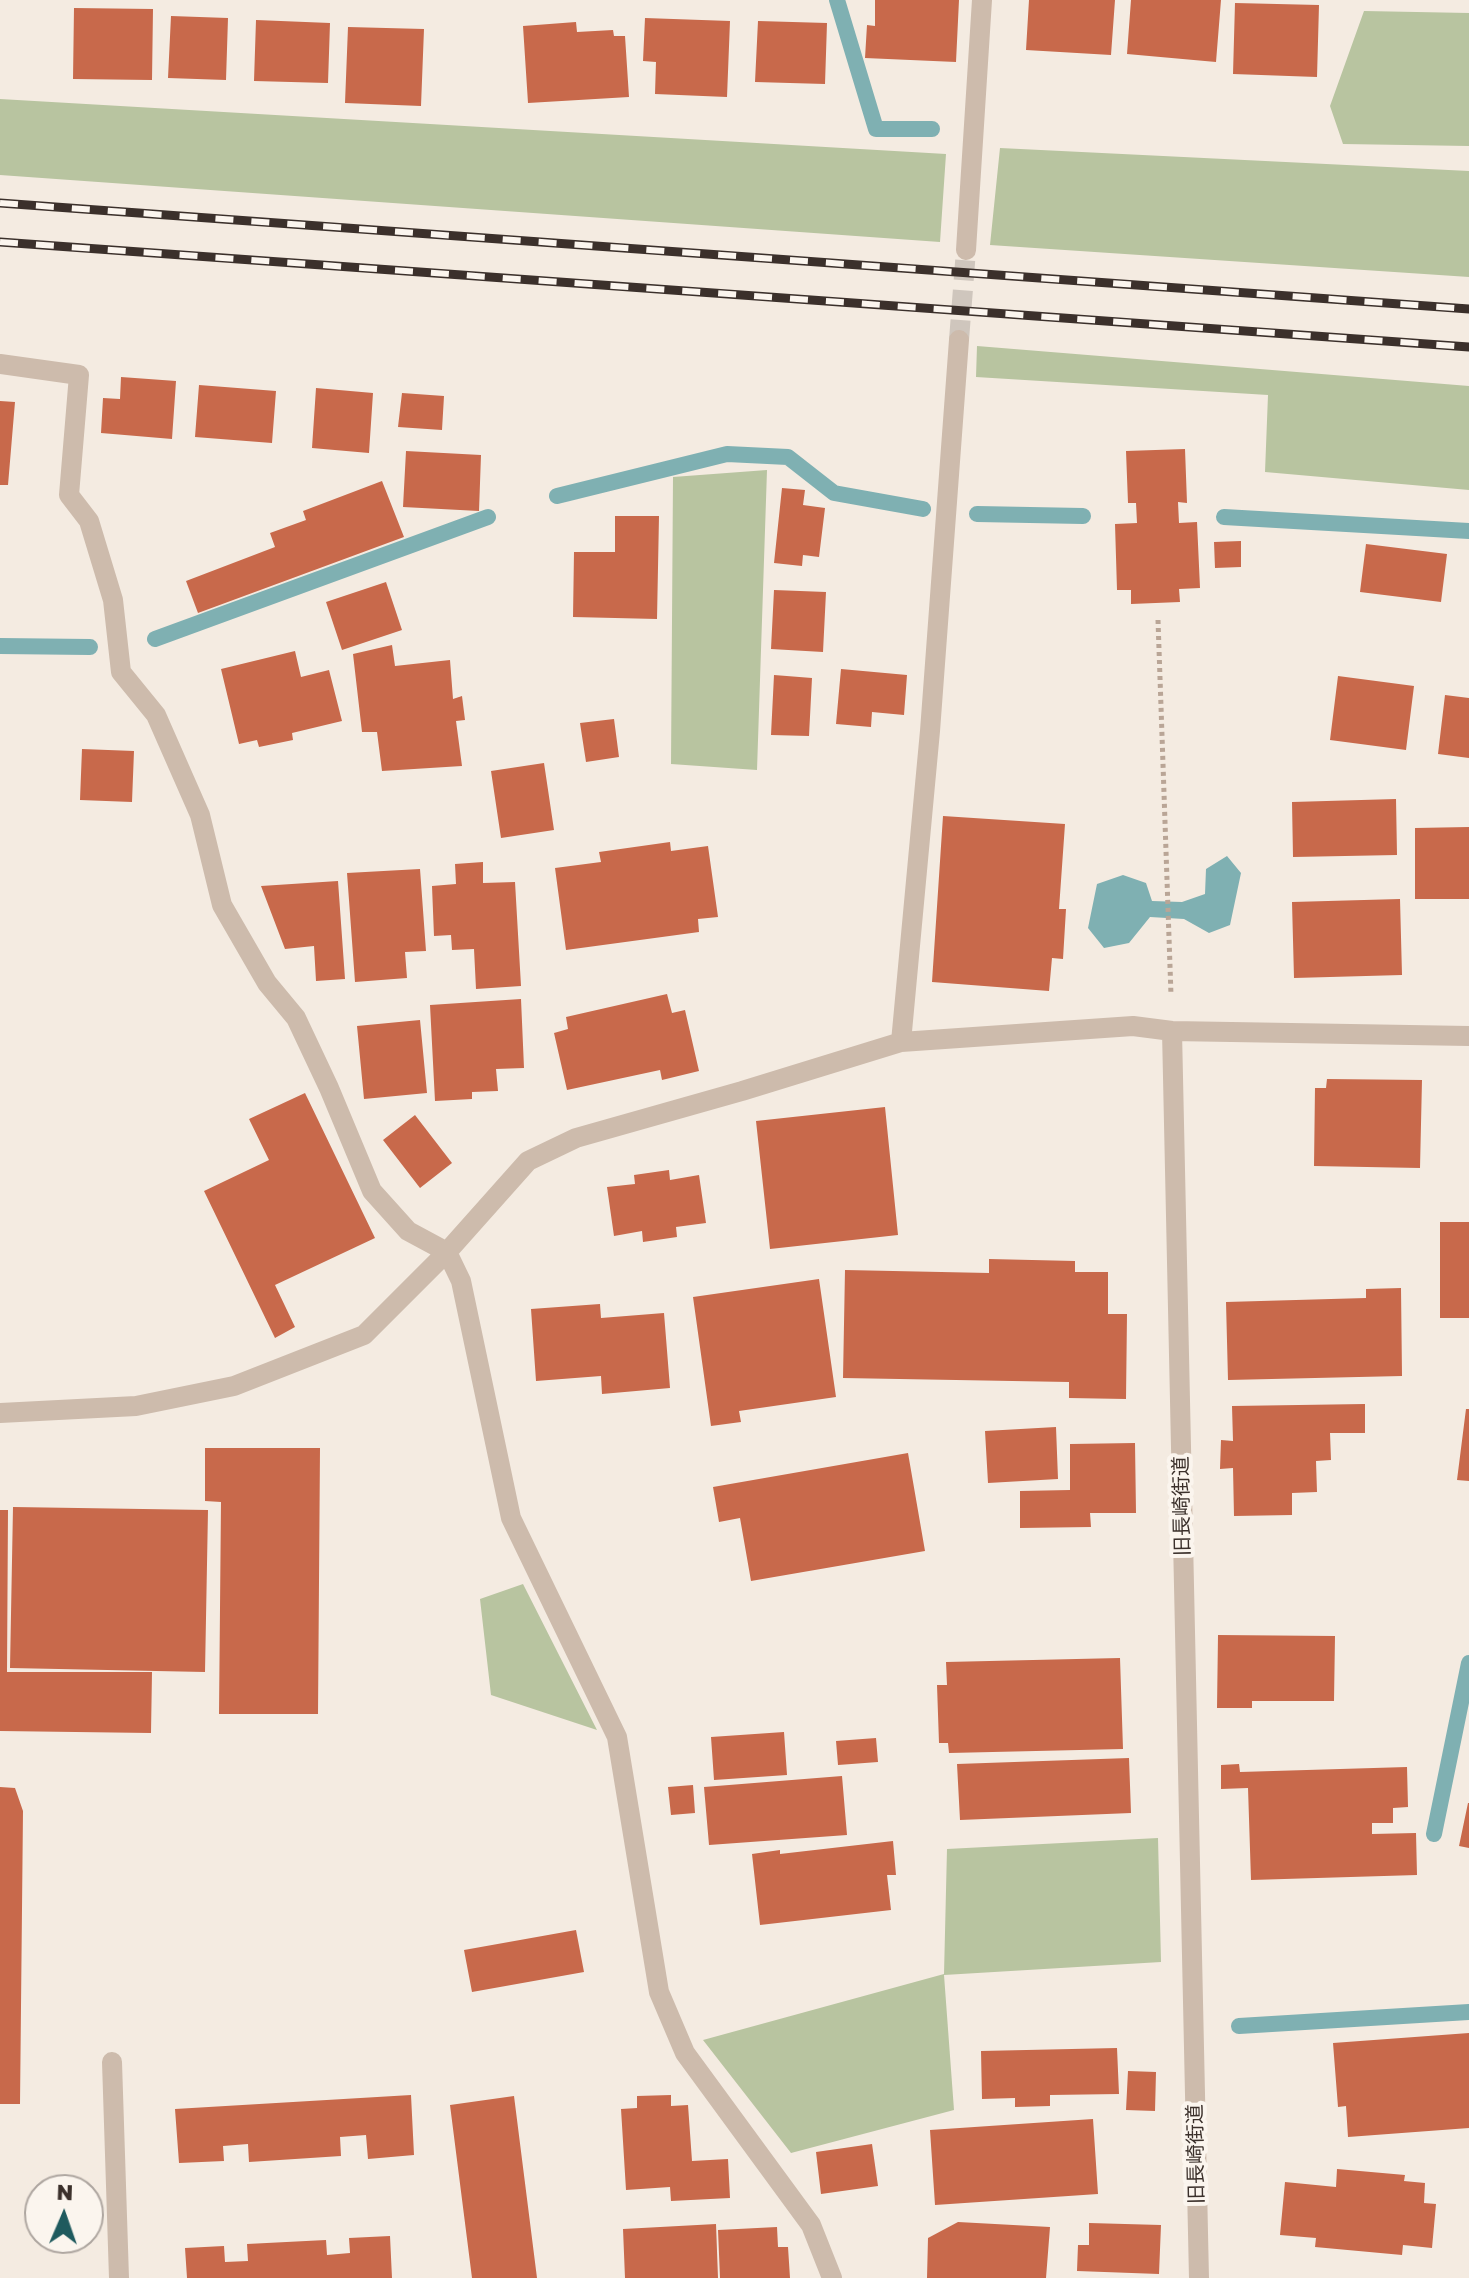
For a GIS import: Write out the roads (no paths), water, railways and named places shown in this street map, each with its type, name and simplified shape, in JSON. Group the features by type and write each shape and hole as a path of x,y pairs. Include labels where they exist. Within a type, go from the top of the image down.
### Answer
{"street":[{"path":"966,250 982,0"},
{"path":"901,1042 930,731 959,340"},
{"path":"0,364 79,375 69,495 89,521 113,600 121,672 156,715 200,815 222,905 267,983 296,1018 372,1191 408,1231 447,1252 461,1281 511,1518 617,1737 659,1992 685,2053 811,2225 832,2278"},
{"path":"0,1413 136,1406 234,1386 364,1335 447,1252 528,1161 576,1138 901,1042 1133,1026 1172,1031 1469,1036"},
{"name":"旧長崎街道","path":"1172,1031 1199,2278"},
{"path":"112,2062 119,2278"}],"water":[{"path":"1227,856 1241,873 1230,925 1209,933 1184,919 1150,917 1129,943 1104,948 1088,928 1097,884 1123,875 1146,883 1152,901 1182,902 1205,894 1206,869"}],"waterway":[{"path":"837,0 876,129 932,129"},
{"path":"557,496 727,454 788,457 834,493 923,509"},
{"path":"977,514 1083,516"},
{"path":"155,639 488,517"},
{"path":"1224,517 1469,531"},
{"path":"0,646 90,647"},
{"path":"1434,1834 1469,1663"},
{"path":"1239,2026 1469,2012"}],"tunnel":[{"path":"959,340 966,250"}],"railway":[{"path":"0,203 1469,309"},
{"path":"0,242 1469,347"}]}
